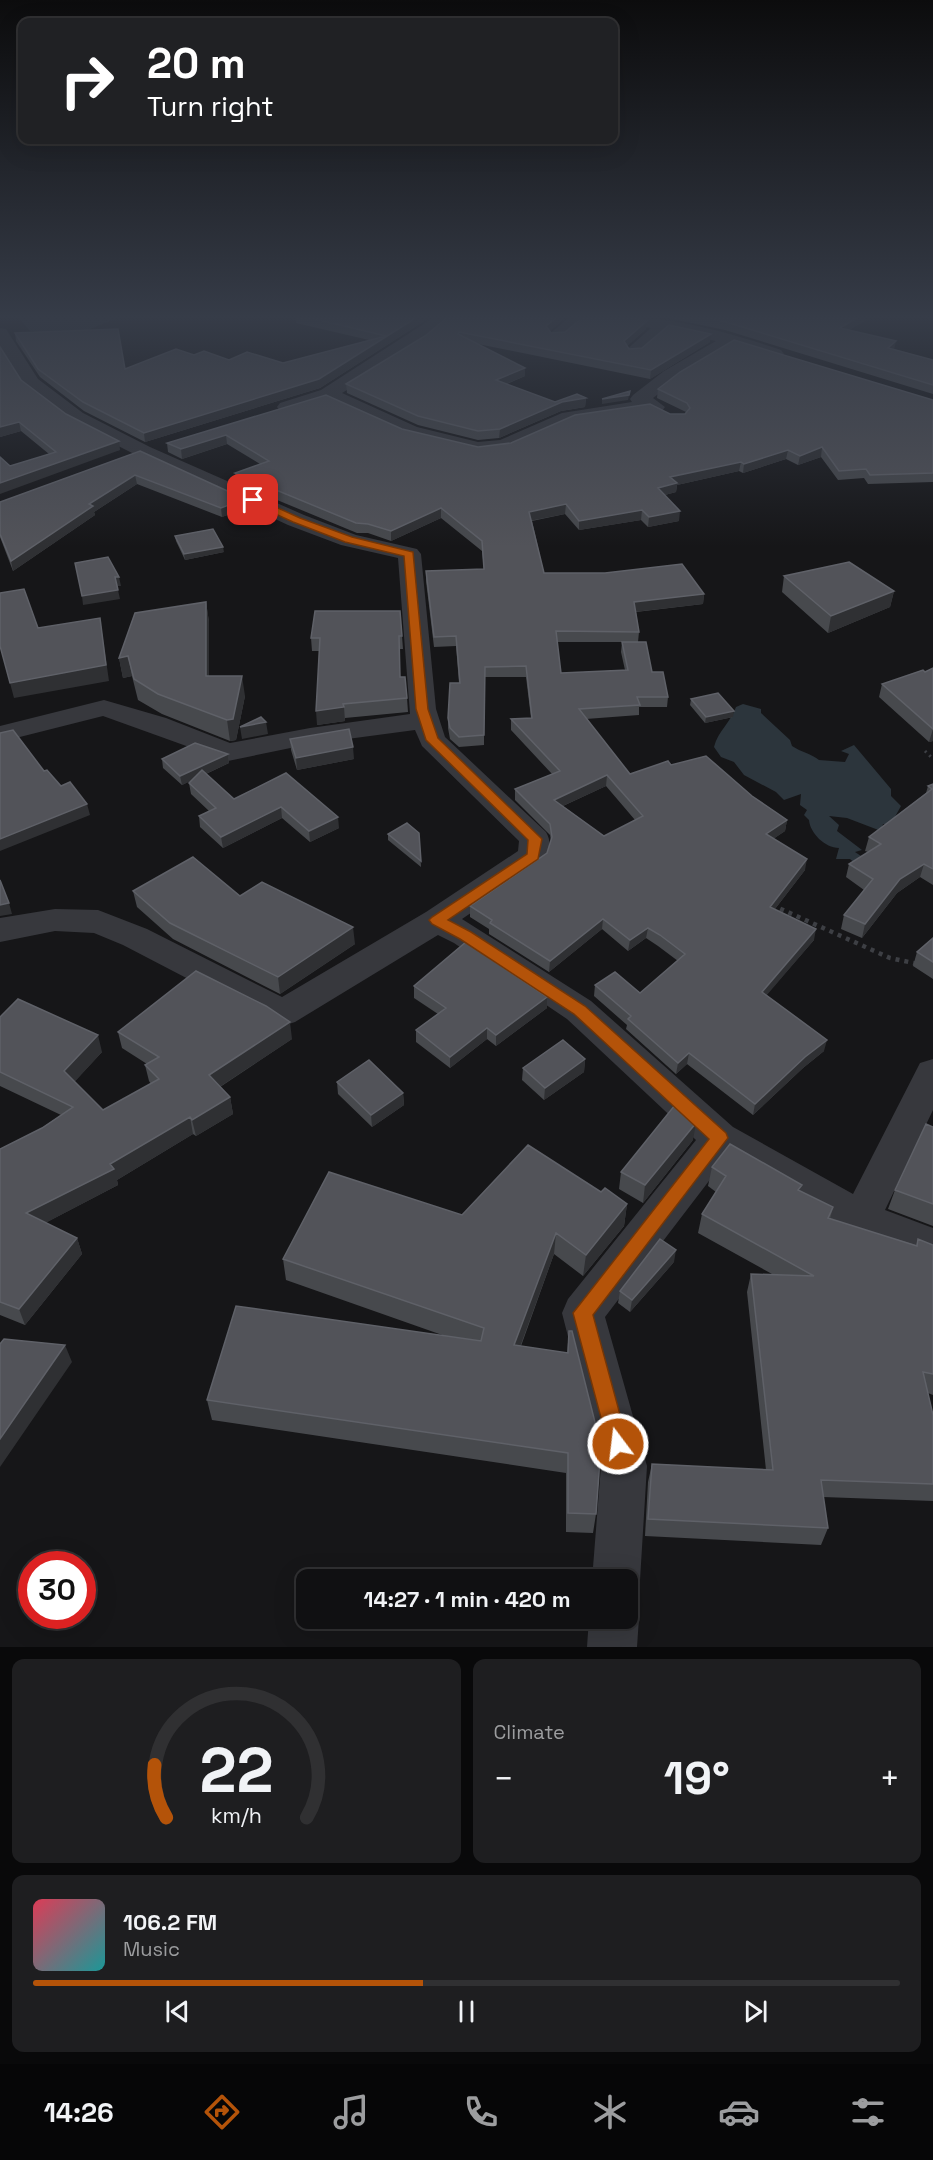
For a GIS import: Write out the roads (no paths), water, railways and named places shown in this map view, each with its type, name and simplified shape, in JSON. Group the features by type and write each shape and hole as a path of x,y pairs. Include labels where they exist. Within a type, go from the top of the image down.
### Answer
{"street":[{"path":"0,930 55,920 98,922 135,937 283,1012 437,920 533,856 535,839 432,740 422,709 410,554 349,540 133,455 44,393"},
{"path":"274,411 328,394 410,432 478,448 503,446 553,426 569,417 660,409 640,399 648,393"},
{"path":"133,455 176,441"},
{"path":"0,734 104,708 156,724 228,752 310,736 426,720"},
{"path":"437,920 466,935 579,1010 720,1138 815,1194 861,1218 933,1246"},
{"path":"861,1218 933,1073"},
{"path":"617,1569 624,1466 583,1313 720,1138"},
{"path":"612,1647 613,1629"}]}
